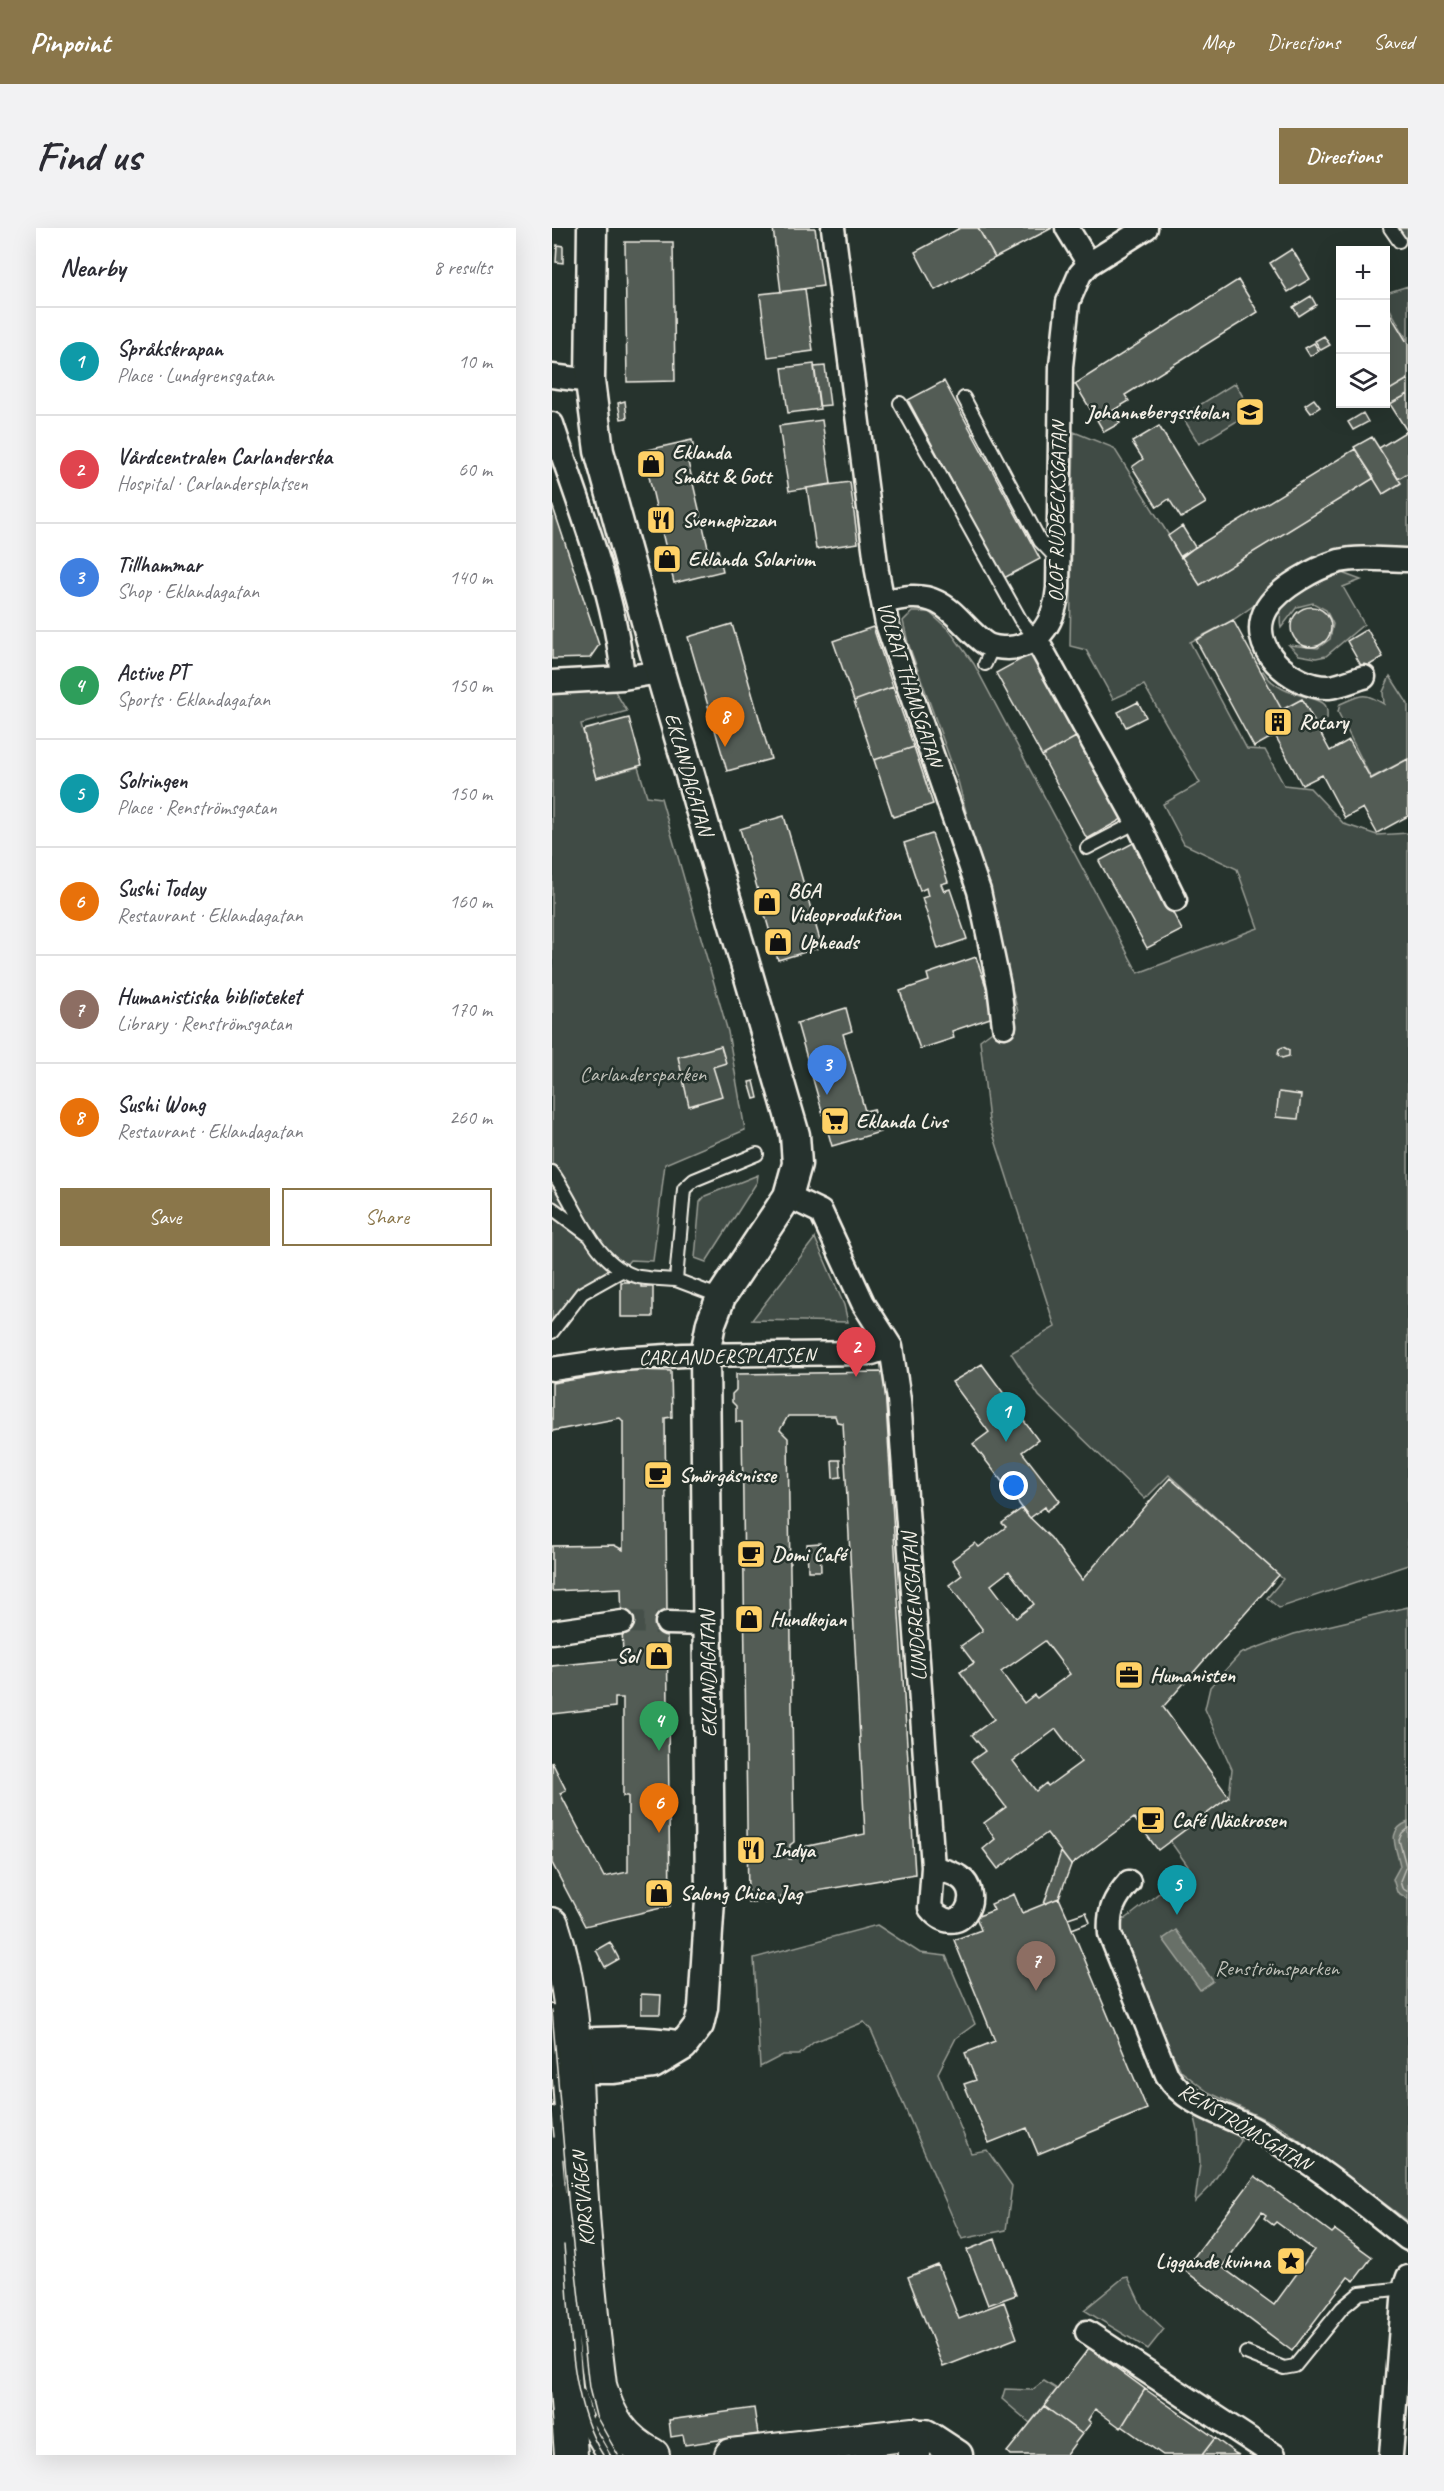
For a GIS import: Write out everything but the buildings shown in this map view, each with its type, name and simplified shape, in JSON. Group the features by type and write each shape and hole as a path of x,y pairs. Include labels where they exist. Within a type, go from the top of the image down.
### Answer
{"main road":[{"name":"KORSVÄGEN","path":"552,1924 569,1987 562,2057 565,2210 583,2380 570,2454"},
{"name":"KORSVÄGEN","path":"583,2380 605,2404 614,2422 640,2448 653,2455"},
{"path":"731,2455 913,2444"}],"street":[{"name":"VOLRAT THAMSGATAN","path":"833,228 887,624 979,891 999,986 1004,1026"},
{"path":"1067,228 1089,264"},
{"name":"OLOF RUDBECKSGATAN","path":"1036,639 1051,622 1056,608 1060,366 1064,318 1073,286 1089,264 1146,228"},
{"name":"EKLANDAGATAN","path":"562,2057 662,2043 683,2046 699,2025 704,2008 709,1933 705,1354 711,1323 721,1297 788,1196 797,1164 795,1135 660,672 599,452 590,381 594,232"},
{"path":"552,377 590,381"},
{"path":"552,424 606,589 620,648 623,678"},
{"path":"1364,677 1329,687 1296,680 1278,668 1265,644 1261,625 1268,607 1301,578 1341,561 1408,560"},
{"path":"883,602 913,597 937,602 986,644 989,655 1036,639 1137,822 1175,900"},
{"path":"552,682 623,678 660,672"},
{"path":"788,1196 821,1212 863,1303 891,1347"},
{"name":"CARLANDERSPLATSEN","path":"552,1369 620,1359 705,1354 872,1353 891,1347"},
{"name":"LUNDGRENSGATAN","path":"891,1347 900,1411 933,1867"},
{"path":"552,1632 622,1622"},
{"path":"667,1623 707,1624"},
{"name":"RENSTRÖMSGATAN","path":"1129,1882 1114,1898 1109,1918 1110,1934 1167,2075 1176,2090 1191,2100 1259,2132 1338,2184 1408,2239"},
{"path":"1391,2455 1406,2282"},
{"path":"1087,2332 1274,2455"},
{"path":"913,2444 926,2434 958,2455"}],"lane":[{"path":"1390,228 1399,241"},
{"path":"964,398 1040,541 1058,560"},
{"path":"900,403 1020,619 1036,639"},
{"path":"1088,848 1137,822"},
{"path":"676,1280 684,1189 694,1180 757,1154"},
{"path":"552,1172 565,1189 591,1236 606,1256 623,1270 638,1276 676,1280 721,1297"},
{"path":"552,1208 591,1236"},
{"path":"552,1332 582,1293 623,1270"},
{"path":"552,2011 562,2057"},
{"path":"552,2113 565,2210"},
{"path":"1246,2353 1284,2368 1295,2366 1342,2308 1360,2293 1406,2282"},
{"path":"583,2380 589,2431 603,2455"},
{"path":"583,2380 596,2416 618,2455"}],"green space":[{"path":"1408,286 1408,341 1390,309 1390,292"},
{"path":"1235,383 1252,412 1199,444 1182,416"},
{"path":"1074,432 1114,448 1200,585 1374,478 1383,494 1400,484 1398,479 1408,473 1408,554 1321,558 1298,567 1270,594 1233,620 1190,642 1247,749 1265,750 1284,785 1310,788 1344,824 1377,835 1408,833 1408,1565 1279,1608 1267,1598 1283,1579 1169,1475 1145,1499 1039,1396 1011,1353 1055,1327 989,1121 980,1040 1018,1012 958,781 908,643 903,621 912,612 929,612 949,630 974,664 1138,973 1258,928 1237,869 1184,844 1163,804 1200,783 1144,685 1113,699 1086,650 1070,646"},
{"path":"1339,572 1361,580 1343,587 1364,624 1326,656 1316,658 1299,655 1289,645 1318,648 1330,639 1333,624 1326,610 1313,603 1297,607 1281,628 1280,615 1283,605 1296,590"},
{"path":"1263,671 1279,687 1325,705 1327,719 1317,726 1302,699 1281,710 1261,672"},
{"path":"1390,676 1408,704 1408,759 1371,778 1338,712 1340,704 1362,696 1371,697 1384,704 1383,692"},
{"name":"Carlandersparken","path":"613,688 627,711 581,724 596,778 638,767 647,796 661,798 728,1032 745,1130 665,1164 653,1261 630,1260 623,1268 582,1293 552,1332 552,689"},
{"path":"758,1175 757,1182 706,1262 695,1258 700,1202 705,1196"},
{"path":"815,1238 844,1305 848,1322 752,1320"},
{"name":"Renströmsparken","path":"1408,1607 1408,2221 1281,2127 1208,2092 1181,2071 1154,2017 1120,1936 1119,1924 1190,1869 1170,1841 1229,1796 1232,1769 1205,1709 1210,1687 1240,1654 1294,1634"},
{"path":"877,1925 920,1953 946,1956 975,2024 956,2038 938,2073 971,2153 987,2150 1012,2186 1006,2230 962,2239 871,2030 864,2022 814,2042 799,2055 783,2055 760,2067 754,1958"},
{"path":"1194,2113 1236,2132 1241,2141 1209,2188 1195,2202 1200,2163 1198,2131"},
{"path":"1128,2277 1143,2309 1164,2329 1148,2349 1084,2310 1123,2278"},
{"path":"1044,2381 1057,2389 1030,2423 1002,2399 1005,2389 1032,2390"}],"water":[{"path":"1408,1822 1408,1899 1397,1892 1393,1879 1400,1866 1394,1841 1395,1835 1401,1826"},
{"path":"1176,1930 1213,1981 1200,1990 1163,1939"}],"tunnel":[{"path":"622,1622 667,1623"}],"tram line":[{"path":"552,2011 569,2209 589,2388 596,2416 618,2455"},
{"path":"552,2115 554,2137"},
{"path":"564,2245 577,2382 583,2408 603,2455"}],"place":[{"name":"Johannebergsskolan","path":"1250,412"},
{"name":"Eklanda Smått & Gott","path":"651,464"},
{"name":"Svennepizzan","path":"661,520"},
{"name":"Eklanda Solarium","path":"667,559"},
{"name":"Rotary","path":"1278,722"},
{"name":"Sushi Wong","path":"725,747"},
{"name":"BGA Videoproduktion","path":"767,902"},
{"name":"Upheads","path":"778,942"},
{"name":"Tillhammar","path":"827,1095"},
{"name":"Eklanda Livs","path":"835,1121"},
{"name":"Vårdcentralen Carlanderska","path":"856,1377"},
{"name":"Språkskrapan","path":"1006,1442"},
{"name":"Smörgåsnisse","path":"658,1475"},
{"name":"Domi Café","path":"751,1554"},
{"name":"Hundkojan","path":"749,1619"},
{"name":"Sol","path":"659,1656"},
{"name":"Humanisten","path":"1129,1675"},
{"name":"Active PT","path":"659,1751"},
{"name":"Café Näckrosen","path":"1151,1820"},
{"name":"Sushi Today","path":"659,1833"},
{"name":"Indya","path":"751,1850"},
{"name":"Salong Chica Jag","path":"659,1893"},
{"name":"Solringen","path":"1177,1915"},
{"name":"Humanistiska biblioteket","path":"1036,1991"},
{"name":"Liggande kvinna","path":"1291,2261"}]}
